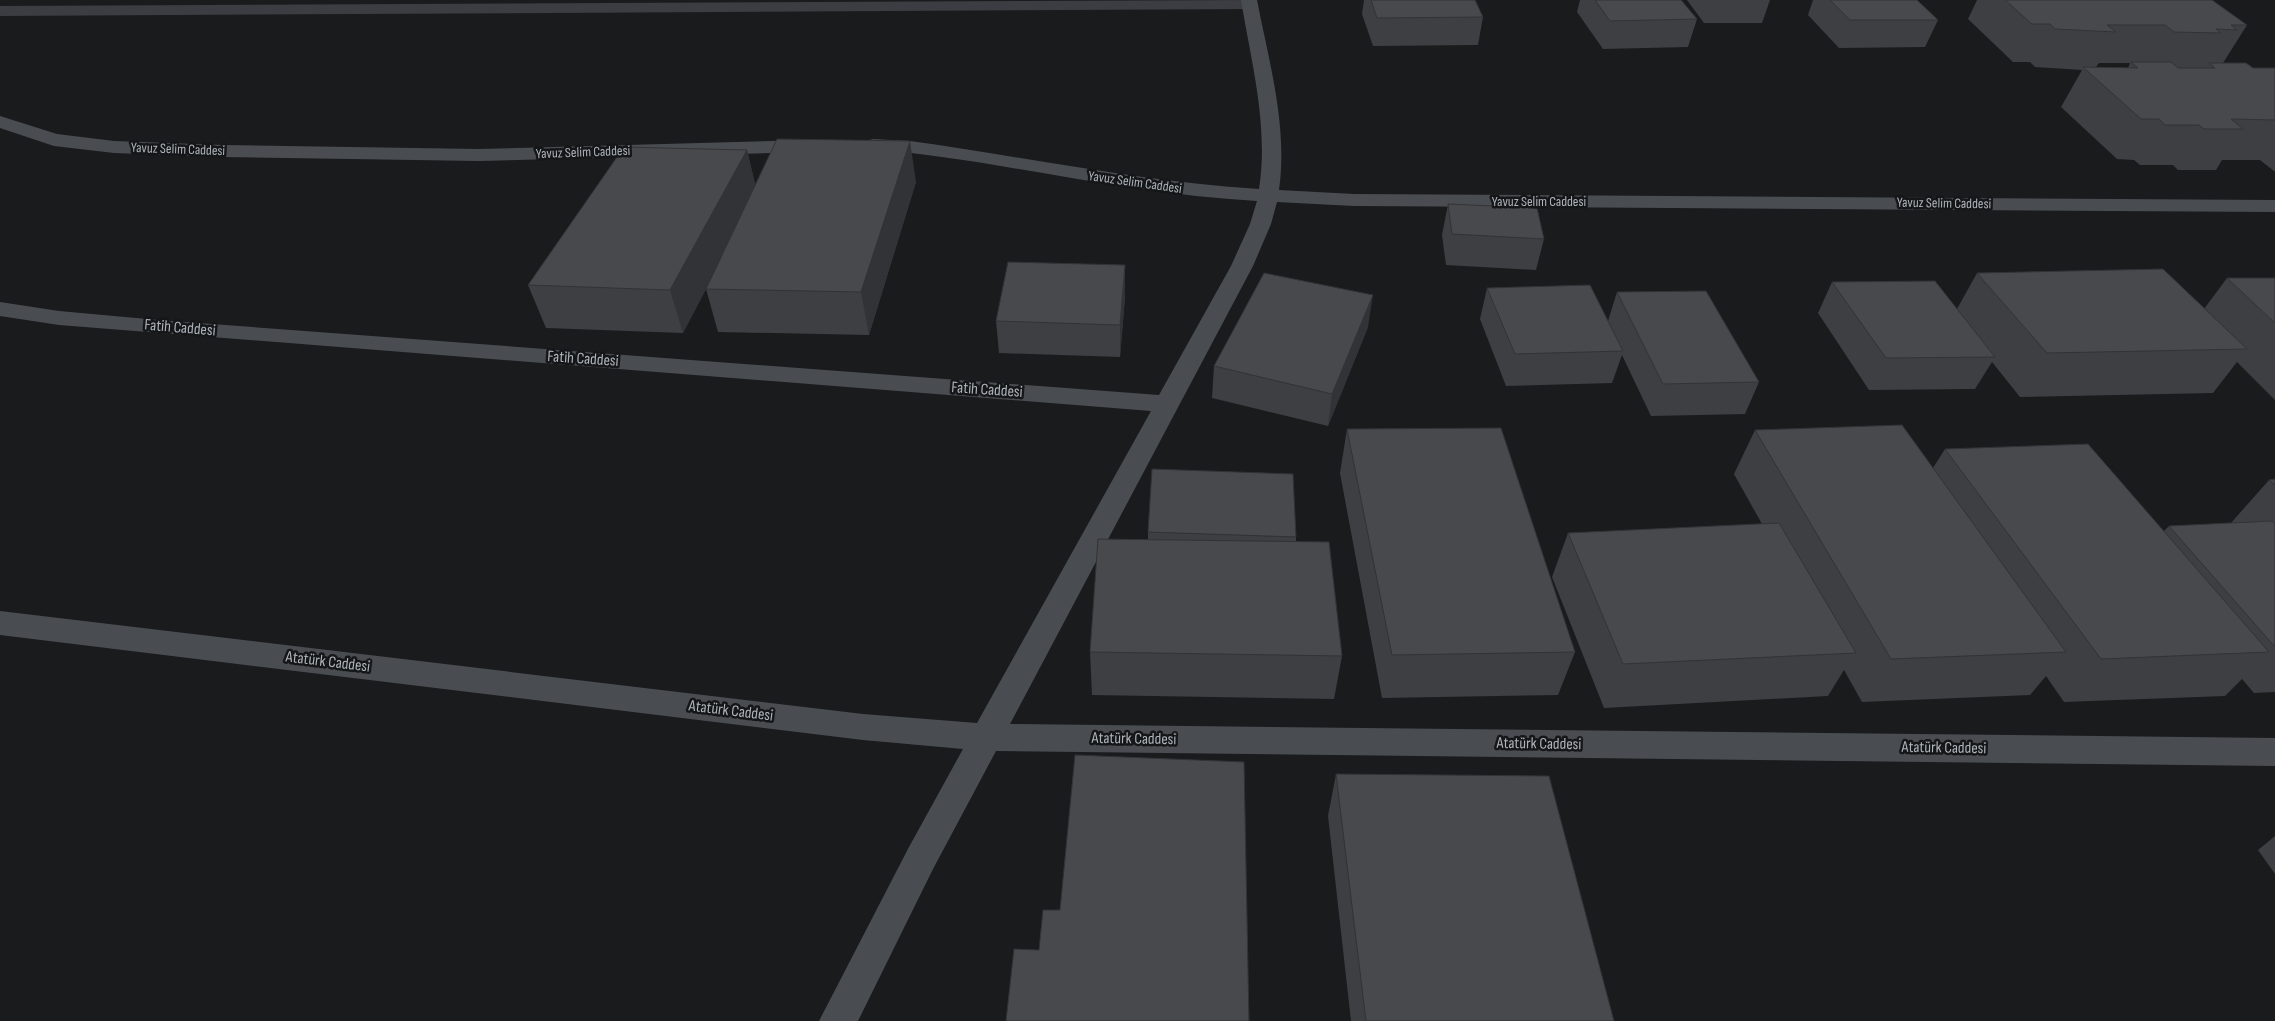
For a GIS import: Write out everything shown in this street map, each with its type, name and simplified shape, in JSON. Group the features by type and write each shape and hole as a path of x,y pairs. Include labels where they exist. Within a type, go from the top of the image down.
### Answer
{"street":[{"path":"0,10 16,0"},
{"path":"0,10 1249,3 1271,129 1268,196 1261,225 1242,266 1168,404 921,858 838,1021"},
{"name":"Yavuz Selim Caddesi","path":"0,122 54,140 114,147 203,150 479,155 827,145"},
{"name":"Yavuz Selim Caddesi","path":"855,145 919,148 1141,184 1268,196 1354,200 2275,206"},
{"name":"Fatih Caddesi","path":"0,309 59,318 158,327 1168,404"},
{"name":"Atatürk Caddesi","path":"0,623 863,727 986,737 2275,752"}],"building":[{"path":"1371,0 1475,0 1483,17 1377,18"},
{"path":"1595,0 1681,0 1697,19 1610,21"},
{"path":"1830,0 1917,0 1938,20 1850,20"},
{"path":"2005,0 2212,0 2247,25 2231,25 2237,30 2216,29 2221,33 2174,32 2165,25 2107,25 2116,32 2055,29 2050,24 2032,24"},
{"path":"2131,62 2171,62 2178,68 2215,68 2209,63 2246,63 2253,68 2275,68 2275,120 2231,119 2243,129 2204,129 2199,125 2165,125 2159,119 2141,119 2083,67 2138,68"},
{"path":"777,139 910,141 861,292 706,289"},
{"path":"624,147 747,150 670,290 528,285"},
{"path":"1448,204 1537,208 1544,239 1452,234"},
{"path":"1008,262 1125,265 1120,325 996,321"},
{"path":"2163,269 2247,349 2047,353 1977,273"},
{"path":"1264,273 1373,295 1332,394 1214,366"},
{"path":"2227,278 2275,278 2275,323"},
{"path":"1935,281 1995,357 1886,358 1832,282"},
{"path":"1590,285 1623,351 1515,354 1487,288"},
{"path":"1706,291 1759,382 1663,384 1617,292"},
{"path":"1902,425 2066,652 1891,659 1755,430"},
{"path":"1501,428 1575,652 1392,655 1347,429"},
{"path":"2088,444 2269,652 2101,659 1945,449"},
{"path":"1152,469 1293,474 1296,537 1148,532"},
{"path":"2275,479 2275,485 2269,480"},
{"path":"2272,521 2275,524 2275,647 2169,526"},
{"path":"1779,523 1856,653 1623,664 1568,533"},
{"path":"1098,539 1329,542 1342,656 1090,652"},
{"path":"1075,755 1244,762 1249,1021 1006,1021 1014,949 1039,950 1043,910 1060,910"},
{"path":"1336,774 1549,776 1614,1021 1366,1021"}]}
